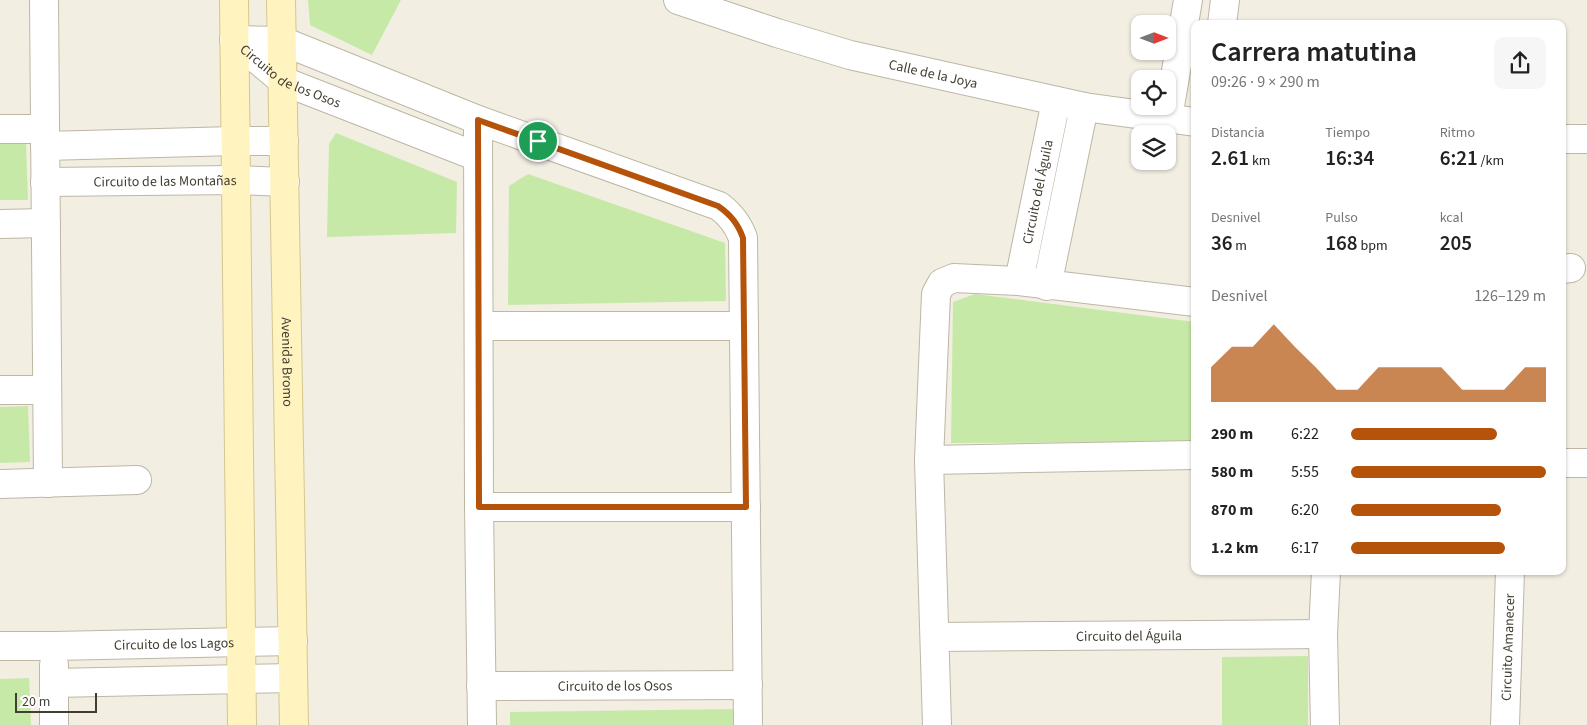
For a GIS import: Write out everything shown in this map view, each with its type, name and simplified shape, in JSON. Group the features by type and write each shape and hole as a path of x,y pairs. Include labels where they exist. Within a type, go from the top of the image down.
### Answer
{"main road":[{"path":"234,0 242,725"},
{"name":"Avenida Bromo","path":"281,0 294,725"}],"street":[{"path":"44,0 48,483"},
{"name":"Calle de la Joya","path":"678,0 850,55 1084,107 1191,121"},
{"path":"1168,118 1188,0"},
{"path":"1222,20 1225,0"},
{"name":"Circuito de los Osos","path":"234,40 282,41 478,120 718,206 739,227 743,238 748,725"},
{"name":"Circuito de los Osos","path":"234,40 283,81 478,158"},
{"name":"Circuito del Águila","path":"1019,281 1056,101"},
{"name":"Circuito del Águila","path":"1047,286 1084,107"},
{"path":"478,120 479,507 482,725"},
{"path":"0,129 45,137 284,141"},
{"path":"1566,140 1587,139"},
{"name":"Circuito de las Montañas","path":"45,182 236,180 285,182"},
{"path":"0,224 46,223"},
{"path":"937,725 929,460 936,294 942,283 954,278 1019,281 1047,286 1191,302"},
{"path":"479,326 744,326"},
{"path":"0,390 47,390"},
{"path":"929,460 1191,455"},
{"path":"1566,463 1587,463"},
{"path":"0,484 137,480"},
{"path":"479,507 746,507"},
{"path":"1325,725 1323,634 1326,575"},
{"name":"Circuito Amanecer","path":"1506,725 1510,575"},
{"name":"Circuito del Águila","path":"935,637 1323,634"},
{"name":"Circuito de los Lagos","path":"0,646 293,641"},
{"path":"54,646 54,725"},
{"path":"54,683 293,678"},
{"name":"Circuito de los Osos","path":"481,686 748,685"}],"green space":[{"path":"308,0 401,0 372,55 310,25"},
{"path":"336,133 457,182 456,233 327,237 329,144"},
{"path":"0,142 26,142 28,200 0,200"},
{"path":"528,174 725,243 726,301 508,305 509,186"},
{"path":"975,294 1191,321 1191,442 951,443 953,302"},
{"path":"28,406 30,462 0,463 0,407"},
{"path":"1308,656 1308,725 1222,725 1222,657"},
{"path":"29,678 31,725 0,725 0,679"},
{"path":"734,709 734,725 510,725 510,712"}],"route":[{"path":"478,120 538,141 718,206 739,227 743,238 746,507 479,507 478,120"}]}
